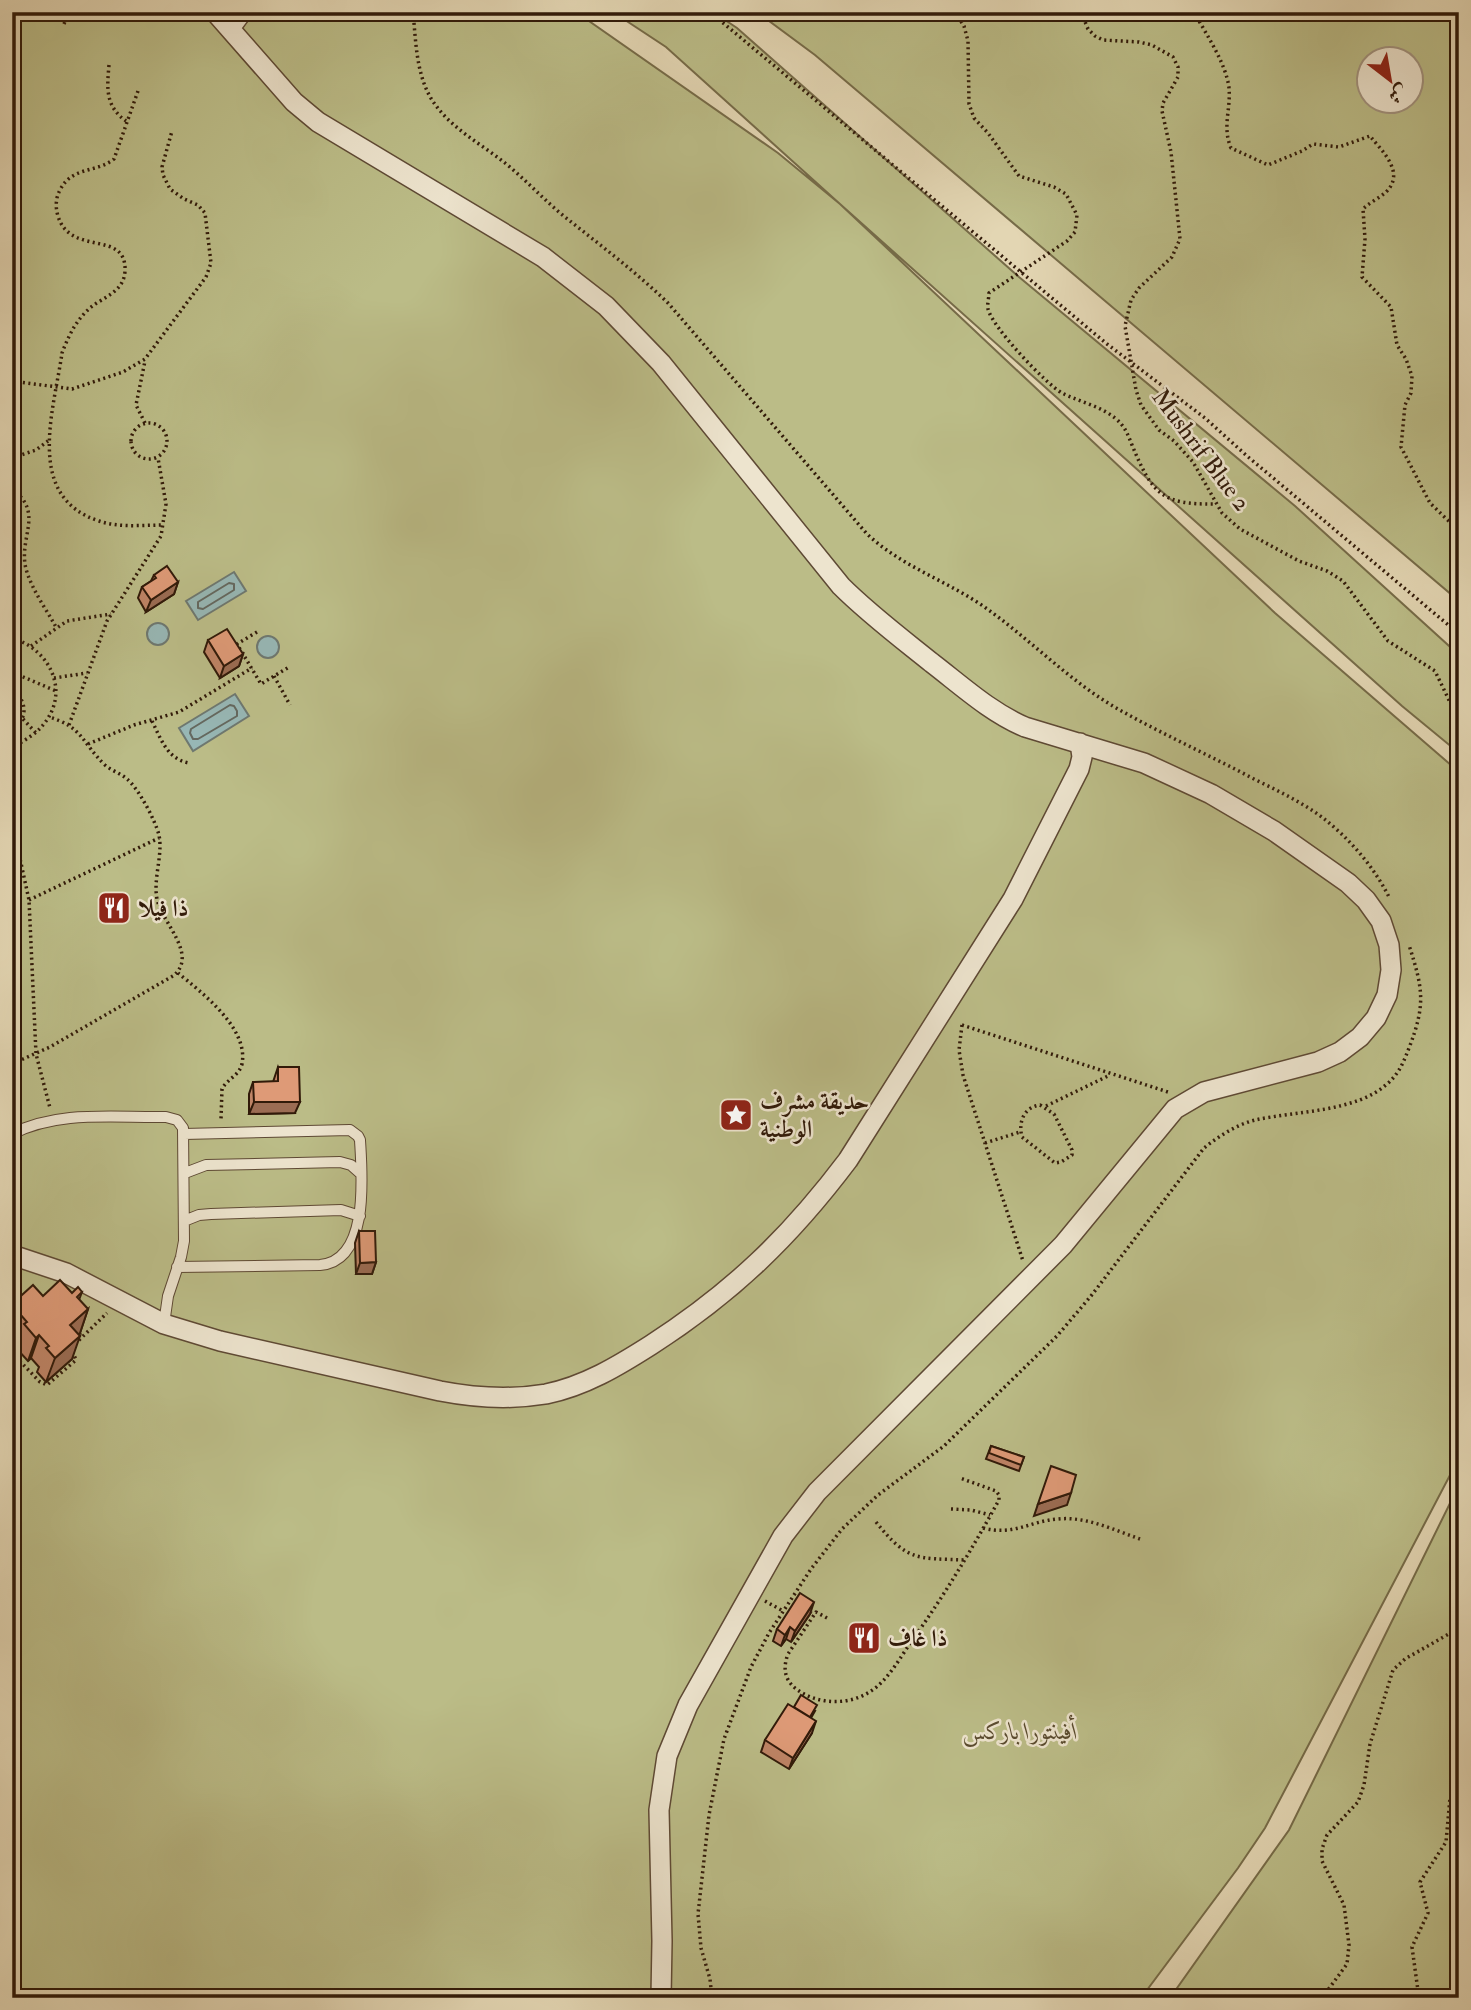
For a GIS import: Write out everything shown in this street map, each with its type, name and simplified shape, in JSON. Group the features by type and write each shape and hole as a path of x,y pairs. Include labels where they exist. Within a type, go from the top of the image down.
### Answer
{"street":[{"path":"215,12 236,20 294,102 318,122 531,250 575,280 606,306 661,363 818,561 865,609 996,713 1025,727 1144,763 1211,794 1275,831 1348,883 1366,900 1381,921 1389,945 1391,970 1387,995 1376,1018 1360,1038 1340,1052 1318,1062 1219,1088 1190,1099 1175,1109 1082,1224 811,1499 783,1536 684,1713 665,1765 659,1811 661,1998"},
{"path":"12,1255 52,1267 164,1324 220,1341 467,1396 520,1397 548,1394 599,1377 623,1364 712,1303 756,1265 789,1233 848,1160 1028,873 1079,769 1082,757 1080,743"}],"lane":[{"path":"12,1134 32,1125 54,1120 172,1118 181,1124 184,1134 185,1173 183,1250 168,1296 164,1324"},
{"path":"177,1267 327,1265 334,1263 344,1254 354,1238 360,1216 360,1140 355,1132 184,1134"},
{"path":"185,1173 206,1165 340,1162 351,1165 360,1173"},
{"path":"184,1222 199,1215 211,1214 341,1210 360,1216"}],"path":[{"path":"64,24 69,12"},
{"path":"413,12 420,73 441,113 463,133 506,164 668,303 880,546 982,606 1101,698 1289,796 1321,816 1350,843 1376,875 1393,904"},
{"path":"710,12 1107,344 1205,418 1459,634"},
{"path":"955,12 964,26 968,41 969,104 974,118 1019,176 1054,187 1066,194 1077,215 1075,232 1067,241 989,293 987,307 993,322 1022,356 1059,392 1094,406 1115,418 1124,427 1146,477 1160,493 1184,504 1215,503"},
{"name":"Mushrif Blue 2","path":"1081,12 1088,29 1095,36 1103,40 1152,45 1173,57 1178,67 1178,77 1166,97 1162,111 1171,152 1180,239 1172,257 1139,288 1132,300 1125,326 1141,405 1160,430 1193,462 1215,503 1231,522 1299,561 1327,570 1343,581 1388,641 1435,671 1459,721"},
{"path":"1194,12 1216,51 1229,88 1226,135 1231,148 1268,166 1313,144 1339,147 1370,136 1393,166 1393,180 1386,192 1363,209 1365,239 1362,277 1391,307 1397,345 1412,376 1411,393 1405,405 1401,447 1430,503 1459,531"},
{"path":"109,65 108,99 115,112 126,121"},
{"path":"138,91 126,121 118,154 109,164 71,176 57,197 57,215 65,230 80,240 105,243 112,247 123,259 125,275 118,288 90,308 73,329 62,354 48,455 54,480 77,510 100,522 164,526"},
{"path":"12,381 57,388 78,387 123,372 145,359 206,277 211,263 205,213 198,205 170,189 163,175 162,167 172,131"},
{"path":"145,359 136,405 145,423"},
{"path":"145,423 158,424 167,435 167,448 158,458 142,458 132,448 132,433 145,423"},
{"path":"12,458 36,450 48,441"},
{"path":"69,725 111,614 156,545 164,526 166,504 158,458"},
{"path":"12,489 24,499 30,513 24,549 27,572 56,628"},
{"path":"32,646 56,628 73,620 111,614"},
{"path":"257,632 237,644 261,684 289,667"},
{"path":"12,638 32,646 46,660 56,691 49,717 36,733 12,748"},
{"path":"88,744 134,725 179,712 252,668"},
{"path":"54,678 88,673"},
{"path":"12,677 17,675 56,691"},
{"path":"274,676 290,705"},
{"path":"12,694 21,699 24,705 23,719 12,728"},
{"path":"12,1064 36,1054 177,973 183,964 183,954 157,900 159,838 135,787 106,766 69,725 49,717"},
{"path":"23,719 36,733"},
{"path":"152,721 169,753 174,758 189,763"},
{"path":"12,822 29,900 36,1054 54,1120"},
{"path":"29,900 159,838"},
{"path":"712,1998 710,1979 701,1948 698,1914 715,1777 736,1703 751,1667 783,1611 825,1548 859,1511 944,1446 1057,1336 1091,1296 1204,1148 1227,1132 1254,1121 1356,1101 1378,1091 1395,1076 1416,1029 1422,998 1421,982 1406,935"},
{"path":"177,973 225,1014 240,1047 242,1057 239,1072 222,1089 221,1133"},
{"path":"1028,1279 960,1063 962,1025 1190,1099"},
{"path":"1046,1106 1054,1114 1072,1148 1070,1156 1061,1162 1053,1161 1024,1141 1020,1132 1027,1109 1035,1105 1046,1106 1112,1075"},
{"path":"984,1143 1020,1132"},
{"path":"12,1353 40,1382 49,1385 76,1360 71,1348 119,1301"},
{"path":"827,1618 816,1612 805,1625 785,1661 789,1681 805,1695 823,1701 860,1697 884,1680 966,1560 999,1500 998,1492 960,1478"},
{"path":"951,1508 990,1515"},
{"path":"984,1528 1006,1531 1067,1518 1090,1522 1143,1540"},
{"path":"876,1521 893,1543 910,1554 966,1560"},
{"path":"751,1593 789,1615"},
{"path":"1322,1998 1347,1964 1349,1945 1344,1905 1322,1861 1322,1849 1327,1835 1358,1802 1364,1785 1370,1744 1393,1670 1459,1628"},
{"path":"1419,1998 1412,1947 1428,1913 1420,1882 1446,1842 1450,1798 1459,1785"},
{"path":"1231,1998 1237,1998"}],"green space":[{"name":"حديقة مشرف الوطنية","path":"12,12 576,12 778,153 840,204 1275,613 1459,772 1459,1458 1265,1828 1141,1998 12,1998"},
{"path":"613,12 713,12 737,28 1019,277 1295,506 1459,655 1459,753 1402,706 666,47"},
{"path":"757,12 1459,12 1459,601 815,55"},
{"path":"1459,1485 1459,1998 1170,1998 1289,1830"}],"water":[{"path":"234,572 246,591 198,620 186,601"},
{"path":"158,623 166,626 169,634 166,642 158,645 150,642 147,634 150,626"},
{"path":"268,636 276,639 279,647 276,655 268,658 260,655 257,647 260,639"},
{"path":"235,694 249,716 193,751 179,728"}],"building":[{"path":"167,566 178,582 151,600 142,587 156,578 154,575"},
{"path":"227,629 243,654 224,666 208,640"},
{"path":"278,1067 299,1067 300,1102 254,1102 253,1082 278,1081"},
{"path":"359,1231 375,1231 376,1262 360,1263"},
{"path":"60,1280 72,1293 78,1287 82,1292 77,1297 88,1309 70,1325 80,1336 55,1358 39,1335 36,1338 24,1324 27,1322 20,1314 17,1317 12,1311 12,1304 33,1285 43,1296"},
{"path":"991,1446 1024,1457 1021,1465 989,1453"},
{"path":"1051,1466 1076,1475 1071,1493 1038,1504"},
{"path":"800,1593 814,1602 795,1631 790,1627 785,1635 777,1629"},
{"path":"801,1695 817,1705 810,1717 794,1707"},
{"path":"788,1704 816,1721 793,1758 765,1740"}],"place":[{"name":"ذا فيلا","path":"114,908"},
{"name":"حديقة مشرف الوطنية","path":"736,1115"},
{"name":"ذا غاف","path":"864,1638"}],"park label":[{"name":"أفينتورا باركس","path":"1020,1731"}]}
